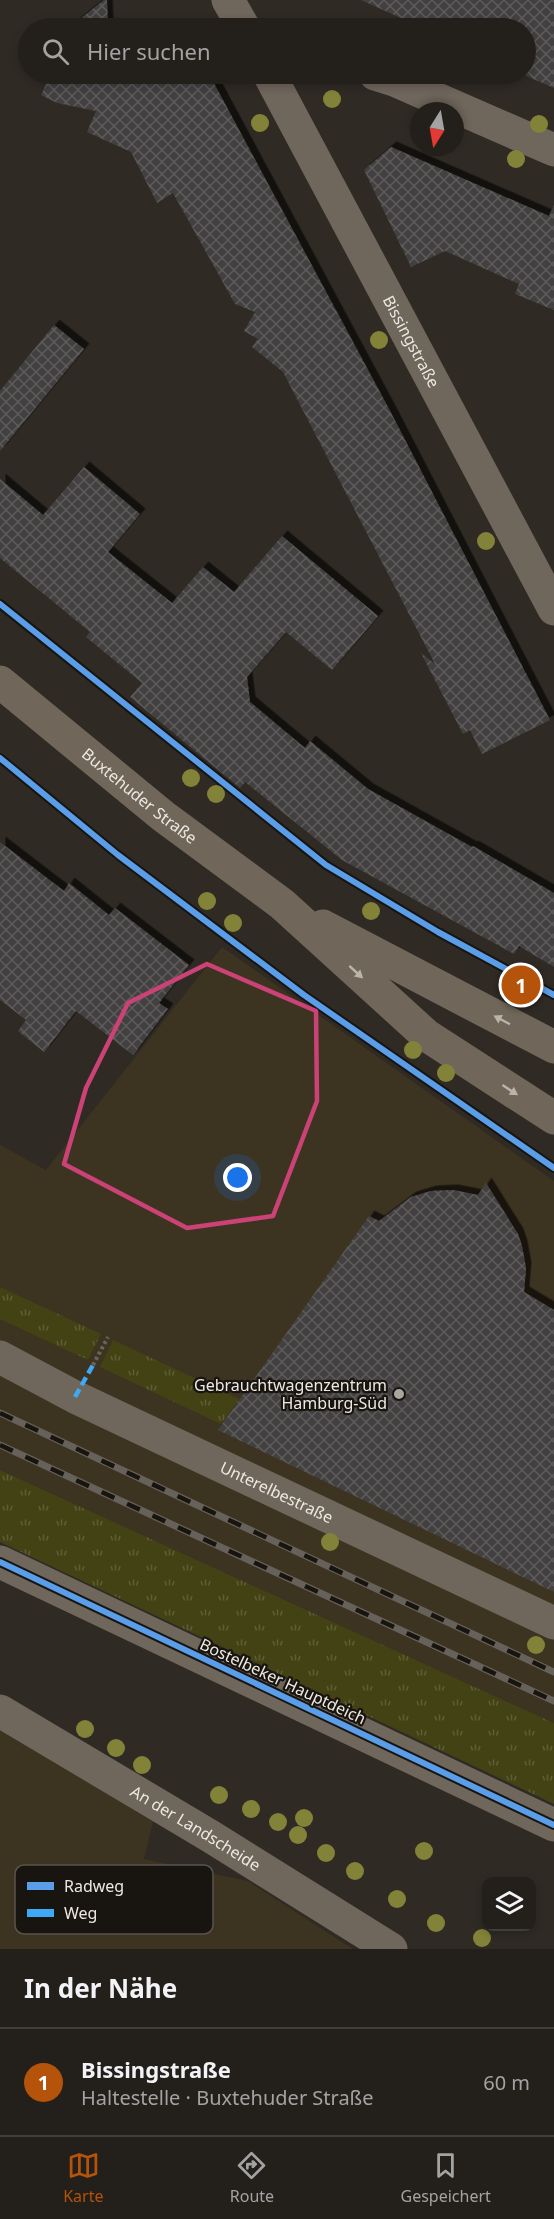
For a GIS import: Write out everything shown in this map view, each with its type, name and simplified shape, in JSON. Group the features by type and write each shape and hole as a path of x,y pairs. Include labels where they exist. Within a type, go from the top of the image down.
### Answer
{"main road":[{"name":"Buxtehuder Straße","path":"0,682 163,816 282,904 426,1035 554,1118"},
{"name":"Buxtehuder Straße","path":"282,904 554,1047"}],"street":[{"path":"228,0 238,18"},
{"name":"Bissingstraße","path":"274,84 554,609"},
{"path":"403,84 554,150"},
{"name":"Unterelbestraße","path":"0,1358 75,1397 554,1623"},
{"name":"Bostelbeker Hauptdeich","path":"0,1562 554,1825"},
{"name":"An der Landscheide","path":"0,1711 210,1836 391,1949"}],"path":[{"path":"93,1365 108,1337"}],"highlighted area":[{"path":"207,964 316,1011 317,1101 273,1216 187,1228 64,1164 86,1088 128,1003"}],"shaded area":[{"path":"222,947 554,1181 554,1723 0,1470 0,1145 46,1170"},
{"path":"0,1728 153,1822 144,1859 172,1865 15,1865 15,1934 213,1934 213,1874 248,1881 353,1949 0,1949"}],"green space":[{"path":"0,1287 101,1334 88,1360 0,1319"},
{"path":"113,1340 239,1399 221,1424 100,1367"},
{"path":"0,1470 554,1723 554,1804 0,1542"}],"building":[{"path":"104,0 107,0 108,18 81,18"},
{"path":"361,0 554,0 554,88 536,80 536,18 401,18"},
{"path":"46,84 214,84 389,409 550,720 482,754 470,730 463,734 421,653 435,664 283,372 252,347 258,339 244,331 255,312 235,304 173,193 157,203 131,152 87,132 96,111 57,103 41,95"},
{"path":"391,147 549,216 554,205 554,310 515,294 519,284 445,251 411,267 364,170"},
{"path":"54,325 84,349 0,451 0,391"},
{"path":"84,467 140,514 108,552 172,603 203,567 234,592 282,536 378,616 332,670 286,632 247,677 250,702 305,748 310,741 368,789 554,893 554,967 519,946 514,954 342,860 245,782 240,788 130,697 142,683 86,637 90,632 0,558 0,479 43,515"},
{"path":"0,842 64,891 69,883 109,915 115,908 189,965 159,1003 168,1009 133,1055 76,1011 44,1052 18,1031 26,1020 0,1000"},
{"name":"Gebrauchtwagenzentrum Hamburg-Süd","path":"486,1183 518,1234 526,1268 524,1292 554,1310 554,1592 218,1430 369,1216 379,1221 411,1197 431,1191 453,1190 478,1195"}],"railway":[{"path":"0,1413 554,1672"},
{"path":"0,1445 554,1701"}],"marked path":[{"path":"75,1397 93,1365"}],"cycle path":[{"path":"0,604 326,865 438,932 554,995"},
{"path":"0,758 118,855 304,995 554,1168"},
{"path":"0,1562 554,1825"}],"place":[{"name":"Bissingstraße","path":"521,985"},
{"name":"Gebrauchtwagenzentrum Hamburg-Süd","path":"399,1394"}]}
